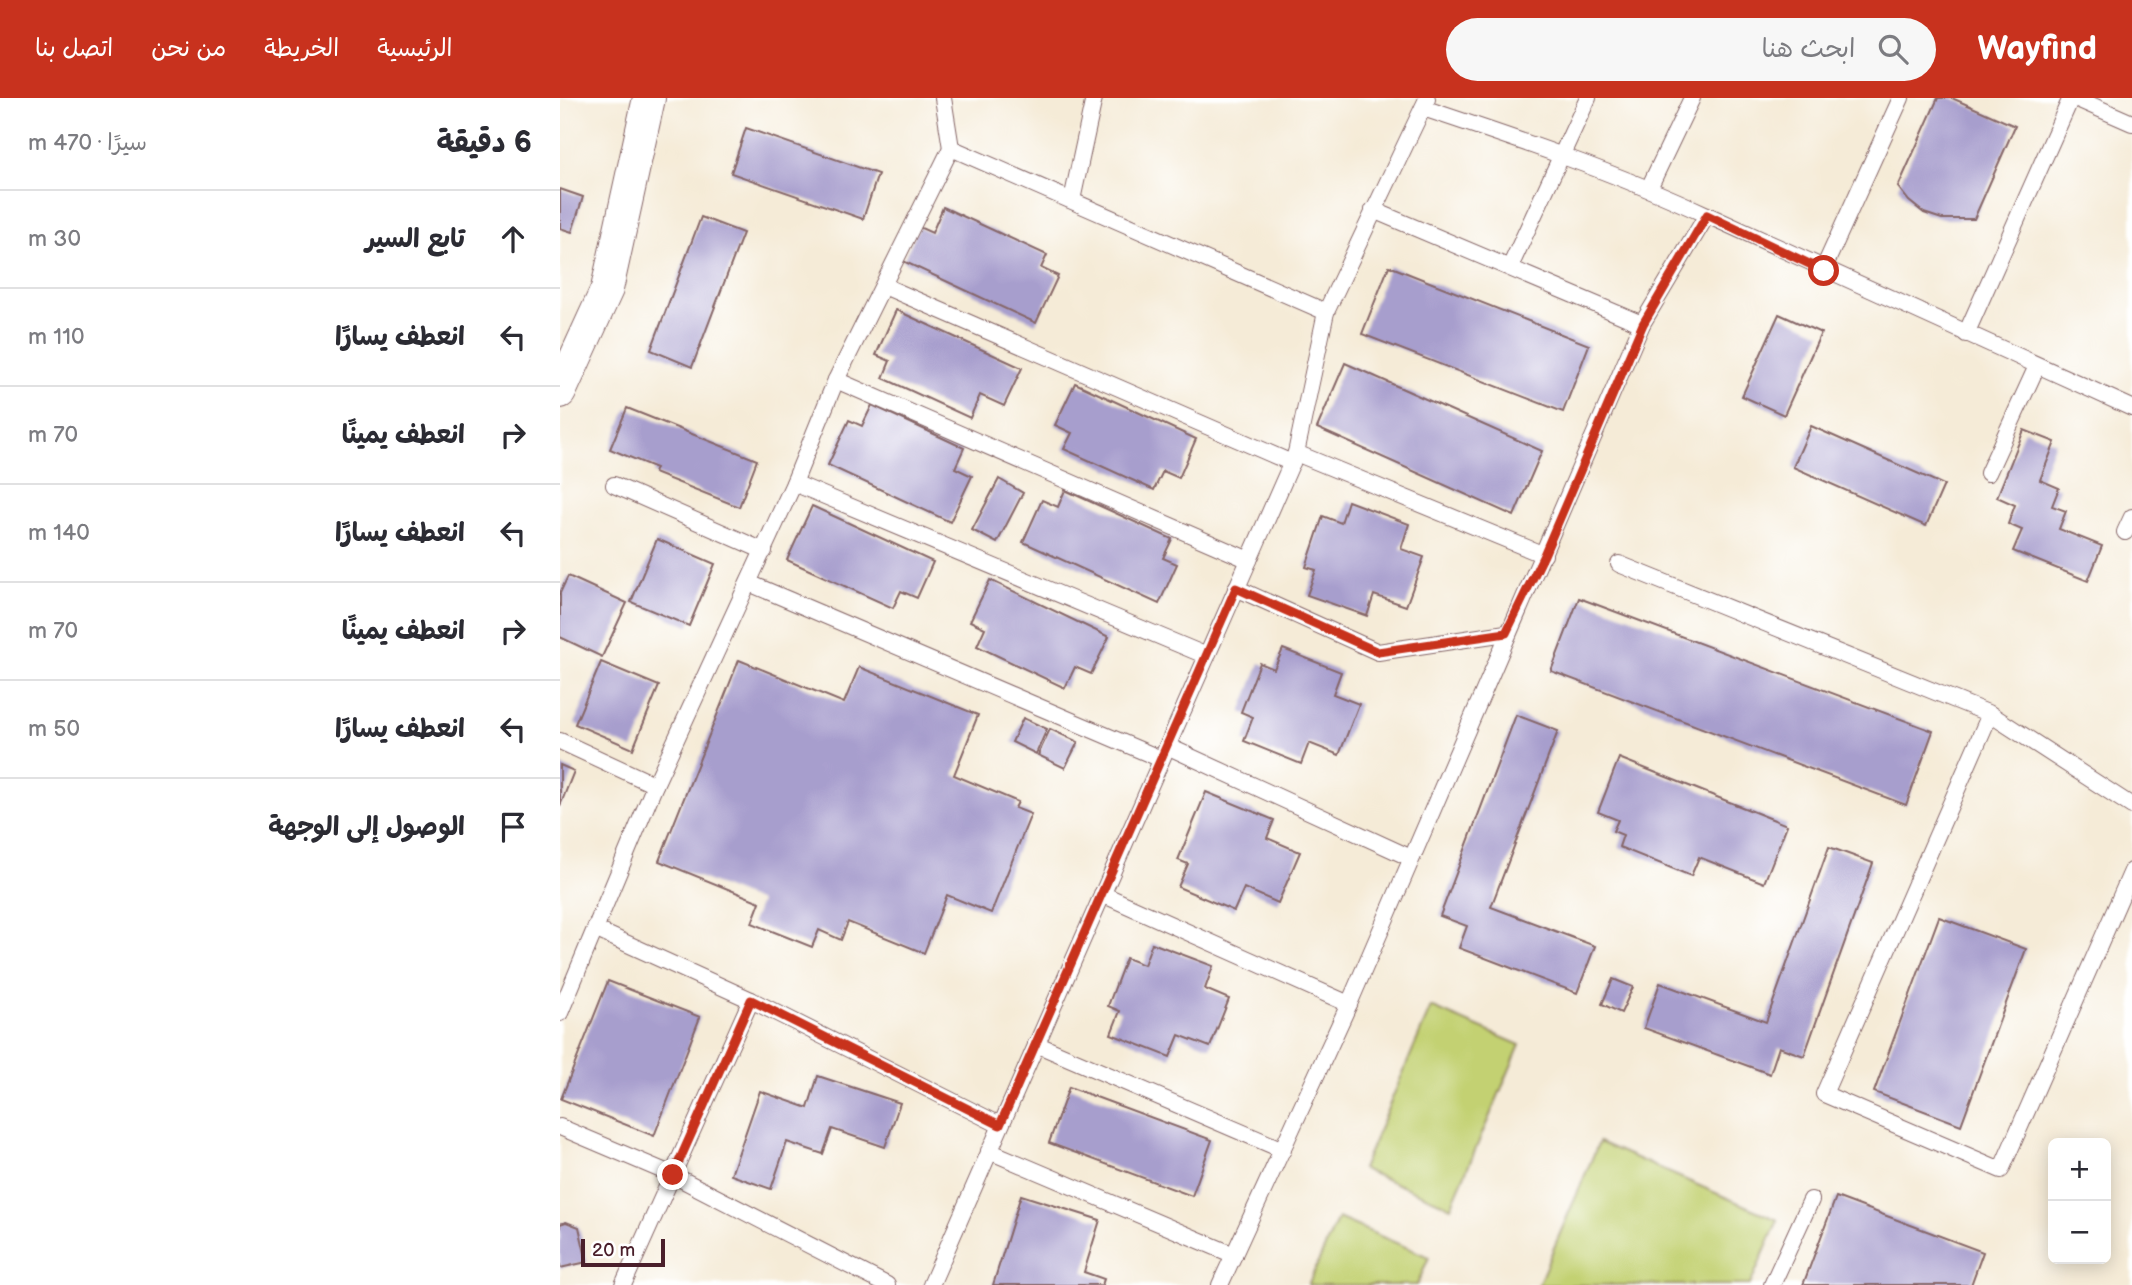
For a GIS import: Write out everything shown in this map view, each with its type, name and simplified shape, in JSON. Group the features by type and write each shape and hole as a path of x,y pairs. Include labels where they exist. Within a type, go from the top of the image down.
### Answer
{"street":[{"path":"560,393 607,289 649,98"}],"lane":[{"path":"562,1004 597,930 655,785 794,483 835,380 951,148 943,98"},
{"path":"1072,200 1094,98"},
{"path":"1510,267 1588,98"},
{"path":"1649,188 1692,98"},
{"path":"1824,271 1901,98"},
{"path":"1966,334 2073,98 2132,123"},
{"path":"931,1285 1294,458 1326,313 1425,103 1649,188 1824,271 2037,366 2130,403"},
{"path":"951,148 1326,313"},
{"path":"1373,210 1643,324"},
{"path":"1220,1285 1349,1003 1506,633 1544,555 1643,324 1707,215"},
{"path":"884,286 1294,458 1544,555"},
{"path":"1989,473 2037,366"},
{"path":"835,380 1249,560"},
{"path":"794,483 1207,656"},
{"path":"614,485 764,551"},
{"path":"2125,532 2132,517"},
{"path":"1619,564 1990,714 2132,806"},
{"path":"749,583 1164,753 1411,858"},
{"path":"1236,588 1378,652 1506,633"},
{"path":"1990,714 1824,1094 2001,1170 2132,871"},
{"path":"560,741 655,785"},
{"path":"1102,894 1349,1003"},
{"path":"597,930 751,1000 1000,1125"},
{"path":"623,1285 751,1000"},
{"path":"1036,1044 1283,1150"},
{"path":"560,1126 673,1175 887,1285"},
{"path":"989,1151 1234,1255"},
{"path":"1772,1285 1811,1200"}],"green space":[{"path":"1431,1007 1520,1045 1451,1207 1362,1169"},
{"path":"1599,1142 1778,1220 1750,1285 1538,1285"},
{"path":"1338,1218 1429,1257 1417,1285 1308,1285"}],"building":[{"path":"1938,98 1952,98 2015,126 1974,219 1942,219 1924,213 1909,201 1898,187"},
{"path":"746,128 878,174 863,219 731,173"},
{"path":"560,189 583,197 572,232 560,228"},
{"path":"943,207 1047,255 1041,268 1058,276 1036,323 903,261 919,227 932,233"},
{"path":"701,217 743,233 692,367 651,350"},
{"path":"1389,266 1589,345 1563,412 1362,334"},
{"path":"896,310 1022,368 1004,406 980,395 970,418 883,378 890,361 876,355"},
{"path":"1779,314 1821,333 1784,415 1742,396"},
{"path":"1345,363 1542,451 1514,516 1317,428"},
{"path":"1075,383 1196,439 1179,478 1163,471 1154,490 1064,449 1072,433 1055,425"},
{"path":"872,405 964,448 955,468 972,476 950,522 828,465 849,420 862,426"},
{"path":"627,408 757,460 739,507 654,473 656,468 610,449"},
{"path":"1811,426 1944,485 1926,526 1793,467"},
{"path":"2024,430 2055,442 2040,480 2059,488 2052,506 2066,511 2059,529 2102,546 2088,581 2013,551 2022,530 2008,524 2015,505 1997,497"},
{"path":"999,479 1023,493 997,543 972,530"},
{"path":"1065,490 1172,539 1163,558 1177,564 1159,604 1023,542 1042,500 1058,507"},
{"path":"1348,501 1409,524 1401,549 1424,557 1406,606 1374,595 1367,616 1307,595 1316,570 1306,567 1323,516 1341,523"},
{"path":"812,506 933,562 917,598 901,591 893,608 787,560"},
{"path":"657,539 715,564 689,626 631,602"},
{"path":"568,576 627,603 602,657 560,637 560,593"},
{"path":"990,580 1109,637 1091,674 1075,667 1065,688 977,646 985,628 970,621"},
{"path":"1579,598 1933,731 1906,805 1551,671"},
{"path":"1283,649 1341,672 1333,694 1359,704 1339,755 1309,743 1301,764 1244,741 1253,717 1241,712 1260,663 1274,669"},
{"path":"739,660 844,703 859,667 978,715 954,775 1018,802 1015,808 1031,814 991,913 947,895 924,953 848,922 841,940 819,930 812,947 752,923 760,902 659,861"},
{"path":"601,662 659,686 633,749 575,724"},
{"path":"1516,715 1558,731 1491,907 1595,946 1577,993 1459,948 1467,926 1440,916"},
{"path":"1023,718 1047,729 1036,754 1012,742"},
{"path":"1050,729 1078,742 1065,768 1038,755"},
{"path":"1619,758 1787,825 1764,883 1699,857 1691,876 1619,847 1623,835 1613,831 1618,820 1598,812"},
{"path":"560,765 574,771 560,806"},
{"path":"1206,792 1274,820 1267,838 1300,852 1278,903 1244,888 1234,911 1178,887 1188,864 1178,860"},
{"path":"1829,847 1873,863 1804,1056 1779,1047 1770,1074 1644,1028 1660,983 1766,1022"},
{"path":"1939,917 2026,949 1961,1125 1874,1092"},
{"path":"1152,943 1213,966 1205,989 1229,999 1210,1047 1179,1035 1170,1057 1111,1034 1120,1011 1108,1006 1126,958 1144,965"},
{"path":"1613,979 1633,987 1621,1013 1602,1004"},
{"path":"608,981 700,1017 654,1136 561,1099"},
{"path":"818,1076 900,1103 885,1147 832,1129 823,1154 787,1142 771,1189 731,1175 760,1091 808,1108"},
{"path":"1069,1087 1212,1140 1192,1196 1049,1143"},
{"path":"1021,1195 1100,1220 1084,1272 1104,1279 1102,1285 993,1285"},
{"path":"1836,1197 1983,1252 1971,1285 1803,1285"},
{"path":"566,1222 579,1227 587,1262 560,1268 560,1224"}],"route":[{"path":"673,1175 751,1000 1000,1125 1236,588 1378,652 1506,633 1544,555 1643,324 1707,215 1824,271"}]}
